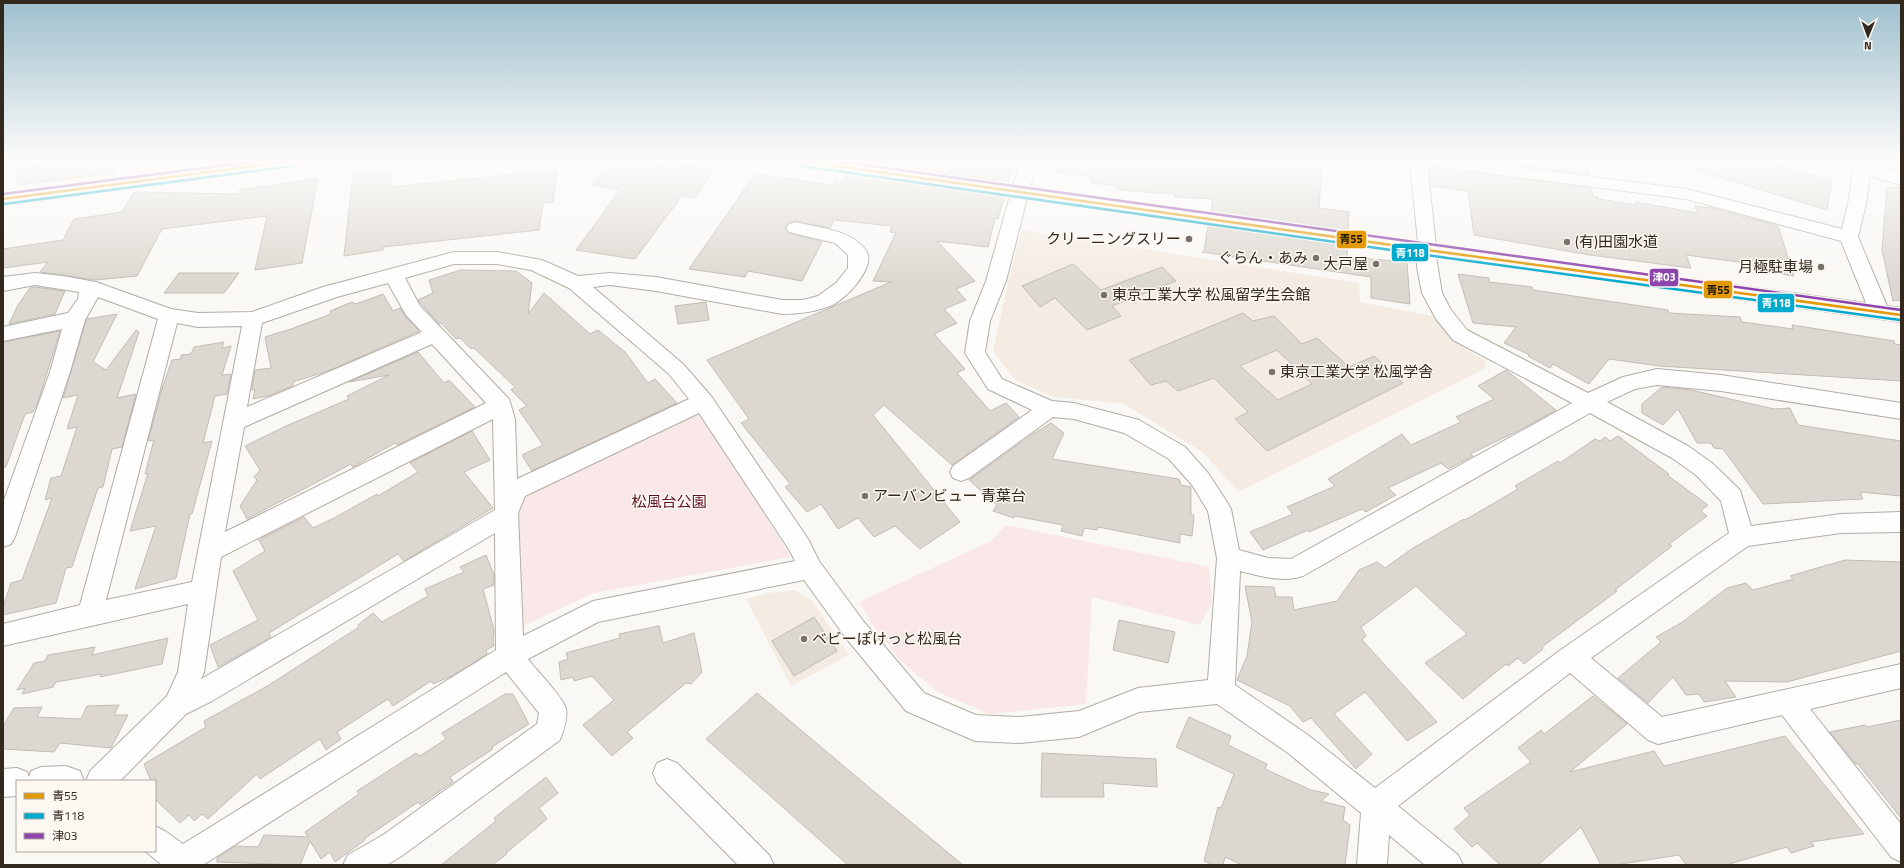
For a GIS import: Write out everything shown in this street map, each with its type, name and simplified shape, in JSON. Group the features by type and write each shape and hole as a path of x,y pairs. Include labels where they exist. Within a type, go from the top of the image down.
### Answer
{"street":[{"path":"1016,202 996,281 980,321 975,352 994,384 1049,409 1074,411 1130,426 1177,453 1200,479 1219,509 1229,558 1221,691"},
{"path":"1092,202 1427,250 1901,315"},
{"path":"1423,202 1427,236 1427,267 1432,293 1443,314 1460,335 1680,452 1704,469 1732,497 1742,537"},
{"path":"1714,202 1849,237"},
{"path":"1857,202 1849,237 1879,312"},
{"path":"576,283 610,280 656,284 782,307 803,307 825,301 842,288 857,269 858,253 841,240 795,228"},
{"path":"3,284 35,279 63,282 89,288 169,315 198,320 253,319 330,292 454,258 497,258 535,264 576,283 676,369 703,402 800,546 810,568 855,630 915,702 975,728 1020,730 1079,724 1138,700 1221,691 1298,744 1376,805 1448,865"},
{"path":"358,865 392,845 550,731 553,710 509,656 510,632 504,419 501,405 413,310 393,274"},
{"path":"3,537 60,372 75,319 88,300 89,288"},
{"path":"90,614 169,315"},
{"path":"3,334 75,319"},
{"path":"177,705 191,672 203,590 253,319"},
{"path":"235,422 436,334"},
{"path":"1229,558 1268,568 1294,569 1576,411 1588,402 1630,382 1657,377 1721,382 1901,411"},
{"path":"101,780 177,705 203,692 506,515 516,490 703,402"},
{"path":"211,550 501,405"},
{"path":"961,472 1049,409"},
{"path":"1372,865 1376,805 1571,657 1742,537 1832,524 1873,521 1901,522"},
{"path":"156,842 182,864 509,656 593,612 810,568"},
{"path":"3,635 90,614 203,590"},
{"path":"1571,657 1658,731 1901,676"},
{"path":"1788,702 1901,847"},
{"path":"667,773 759,865"},
{"path":"3,783 16,782"}],"shaded area":[{"path":"1022,230 1359,283 1360,302 1432,316 1462,347 1487,362 1484,369 1238,492 1204,453 1124,404 1053,397 1014,379 993,351 1010,274"},
{"path":"795,590 812,600 849,655 791,686 746,599 768,593"}],"green space":[{"name":"松風台公園","path":"703,402 764,514 791,557 594,593 510,632 516,490"},
{"path":"1006,525 1209,567 1212,603 1200,625 1092,597 1086,704 989,714 938,692 900,660 872,624 859,602 991,541"}],"building":[{"path":"128,202 314,202 302,263 255,270 267,216 162,229 137,276 95,280 40,272 48,262 3,268 3,249 63,240 74,219 122,212"},
{"path":"350,202 553,202 543,203 539,230 383,247 383,250 344,256"},
{"path":"612,202 678,202 635,259 576,250"},
{"path":"736,202 1003,202 998,219 995,218 988,247 937,241 975,281 956,289 966,300 944,309 957,323 934,334 965,369 957,373 990,411 1006,403 1019,417 952,465 884,405 873,415 960,522 920,549 895,526 874,537 858,518 838,529 821,504 807,512 785,487 790,484 741,423 749,419 707,360 891,282 873,281 896,233 890,232 892,226 834,220 830,228 795,221 789,223 785,227 789,233 822,242 802,281 748,271 745,277 689,269"},
{"path":"1213,202 1319,202 1319,208 1349,212 1348,232 1211,212"},
{"path":"1469,202 1614,202 1636,205 1635,202 1698,213 1695,206 1712,208 1778,226 1794,276 1754,269 1753,264 1686,255 1691,268 1590,255 1474,235"},
{"path":"1799,202 1828,202 1827,210"},
{"path":"1886,202 1901,202 1901,300 1893,301 1882,250"},
{"path":"1208,226 1348,246 1347,257 1407,262 1410,304 1371,298 1371,277 1202,252 1204,251"},
{"path":"1073,264 1101,290 1162,267 1176,281 1112,306 1121,316 1087,330 1055,298 1040,307 1022,286"},
{"path":"461,270 516,271 532,283 528,314 544,293 590,334 598,330 625,352 648,383 655,379 677,403 532,471 522,455 543,445 519,410 527,406 511,390 515,387 474,348 471,349 460,338 456,339 441,323 439,324 418,300 433,293 429,280"},
{"path":"179,273 239,273 224,293 164,293"},
{"path":"1458,274 1489,278 1489,282 1532,287 1533,290 1668,310 1669,313 1740,317 1742,322 1793,329 1792,325 1894,341 1895,344 1901,345 1901,381 1659,366 1609,359 1589,384 1553,364 1550,368 1528,356 1530,355 1504,343 1516,327 1473,323"},
{"path":"35,287 65,291 55,314 9,324 18,305 30,288"},
{"path":"383,294 393,311 400,308 405,316 419,331 328,371 293,382 293,386 268,396 253,399 255,389 252,390 255,370 271,368 265,337 331,314 330,311 352,302 356,304"},
{"path":"706,302 709,320 678,324 675,306"},
{"path":"1243,313 1253,321 1274,316 1302,344 1317,338 1349,367 1374,356 1403,383 1267,451 1235,419 1248,412 1214,378 1178,391 1166,381 1151,385 1129,360","holes":["1277,350 1312,384 1278,400 1240,366"]},
{"path":"117,314 93,362 106,370 136,330 139,332 117,398 136,394 122,447 112,449 103,487 98,488 72,567 66,568 56,603 3,615 3,607 11,583 22,580 52,498 45,500 51,478 61,476 77,427 67,429 78,395 63,398 86,321 87,319"},
{"path":"60,331 38,402 33,412 25,414 6,467 3,467 3,342"},
{"path":"224,342 222,348 231,346 222,375 231,374 227,394 215,396 203,443 212,441 192,514 190,514 176,578 135,589 156,526 130,531 148,473 145,474 154,440 148,441 162,389 172,360 181,359 181,355 191,354 194,347"},
{"path":"418,352 444,383 449,380 475,407 397,445 395,443 353,467 351,464 247,519 240,506 257,480 254,477 260,470 245,446 286,426 349,399 347,396 389,375 349,382"},
{"path":"1506,370 1556,410 1518,431 1470,454 1473,456 1448,469 1441,463 1388,488 1396,495 1366,512 1362,509 1309,532 1308,530 1263,550 1250,532 1293,514 1287,507 1335,486 1328,479 1402,434 1411,445 1461,422 1456,417 1494,399 1478,386"},
{"path":"1662,387 1691,390 1774,409 1790,408 1798,425 1901,441 1901,496 1860,492 1863,499 1763,504 1723,449 1714,448 1711,443 1697,443 1678,409 1663,425 1642,413 1642,404"},
{"path":"1051,423 1064,433 1052,459 1179,479 1181,485 1191,487 1191,515 1194,515 1192,536 1180,534 1180,543 1098,527 1097,530 1084,528 1082,536 1061,531 1063,525 1015,516 1014,518 993,511 997,505 969,480 1033,434"},
{"path":"472,431 490,460 464,472 493,508 404,561 398,554 269,633 271,637 218,667 210,645 258,620 233,571 265,551 259,540 304,517 313,528 377,494 378,496 418,472 410,463"},
{"path":"1618,436 1708,505 1701,511 1707,516 1669,544 1672,546 1615,590 1617,591 1542,647 1543,649 1524,664 1518,658 1508,666 1506,664 1463,699 1425,663 1467,634 1416,586 1361,627 1366,636 1362,640 1437,722 1407,741 1365,692 1334,714 1372,754 1356,769 1311,718 1303,722 1290,706 1237,680 1247,656 1252,622 1245,586 1274,587 1276,597 1292,597 1294,610 1337,601 1359,570 1377,562 1385,568 1413,548 1518,489 1515,486 1558,461 1560,463 1595,439 1600,441 1605,437 1610,441"},
{"path":"486,555 494,575 494,585 483,589 494,630 494,646 486,650 487,654 452,676 433,684 431,681 393,706 388,699 337,732 341,739 326,750 320,739 260,779 257,774 208,819 202,814 194,821 189,815 180,823 156,800 156,780 151,780 144,764 206,727 204,721 269,685 359,627 358,625 373,613 382,622 428,596 425,589 464,572 460,567"},
{"path":"1845,560 1901,562 1901,651 1787,682 1725,681 1736,697 1704,702 1699,694 1686,695 1673,677 1648,703 1618,678 1661,642 1656,637 1681,623 1727,588 1746,583 1753,590 1793,579 1790,576"},
{"path":"814,617 837,651 794,676 772,641"},
{"path":"1119,620 1175,632 1168,663 1113,650"},
{"path":"659,626 663,643 694,633 702,672 691,684 686,683 627,732 633,738 612,756 583,725 614,700 592,676 574,681 573,677 561,680 559,662 568,659 566,653 620,638 619,634"},
{"path":"168,638 162,664 100,677 102,674 56,682 53,687 22,694 25,688 17,690 34,663 45,661 48,655 95,647 92,655"},
{"path":"757,693 963,865 848,865 706,739"},
{"path":"505,694 513,694 529,724 492,747 493,749 450,777 453,782 420,805 418,802 364,839 365,840 335,862 330,852 321,859 310,841 300,865 217,862 217,858 236,846 258,847 264,835 308,837 305,832 359,794 357,791 416,753 420,756 446,739 442,733"},
{"path":"1593,696 1627,724 1570,772 1654,751 1664,766 1785,736 1864,834 1811,842 1814,846 1791,853 1787,847 1726,865 1686,865 1679,855 1615,865 1601,865 1581,827 1538,865 1500,865 1477,843 1472,847 1454,829 1470,815 1464,808 1531,762 1518,748 1541,730 1544,734"},
{"path":"119,705 114,715 128,715 111,748 60,743 54,752 3,749 3,726 14,708 42,707 37,717 81,719 87,706"},
{"path":"1189,717 1231,736 1228,745 1267,764 1265,769 1311,790 1329,794 1321,801 1345,807 1343,820 1350,825 1345,865 1242,865 1225,857 1223,865 1214,865 1204,861 1218,807 1221,808 1234,774 1176,747"},
{"path":"1901,720 1901,818 1858,764 1856,764 1830,732 1865,725 1867,727"},
{"path":"1042,753 1156,759 1157,787 1103,783 1104,797 1041,797"},
{"path":"546,777 558,793 539,808 547,819 506,853 507,854 492,865 441,865 496,821 494,818"}],"transit line":[{"name":"青118","path":"4,204 23,202"},
{"name":"青118","path":"1050,202 1900,320"},
{"name":"青55","path":"1086,202 1901,315"},
{"name":"津03","path":"1121,202 1901,310"}],"place":[{"name":"クリーニングスリー","path":"1189,239"},
{"name":"(有)田園水道","path":"1567,242"},
{"name":"ぐらん・あみ","path":"1316,258"},
{"name":"大戸屋","path":"1376,264"},
{"name":"月極駐車場","path":"1821,267"},
{"name":"東京工業大学 松風留学生会館","path":"1104,295"},
{"name":"東京工業大学 松風学舎","path":"1272,372"},
{"name":"アーバンビュー 青葉台","path":"865,496"},
{"name":"ベビーぽけっと松風台","path":"804,639"}]}
